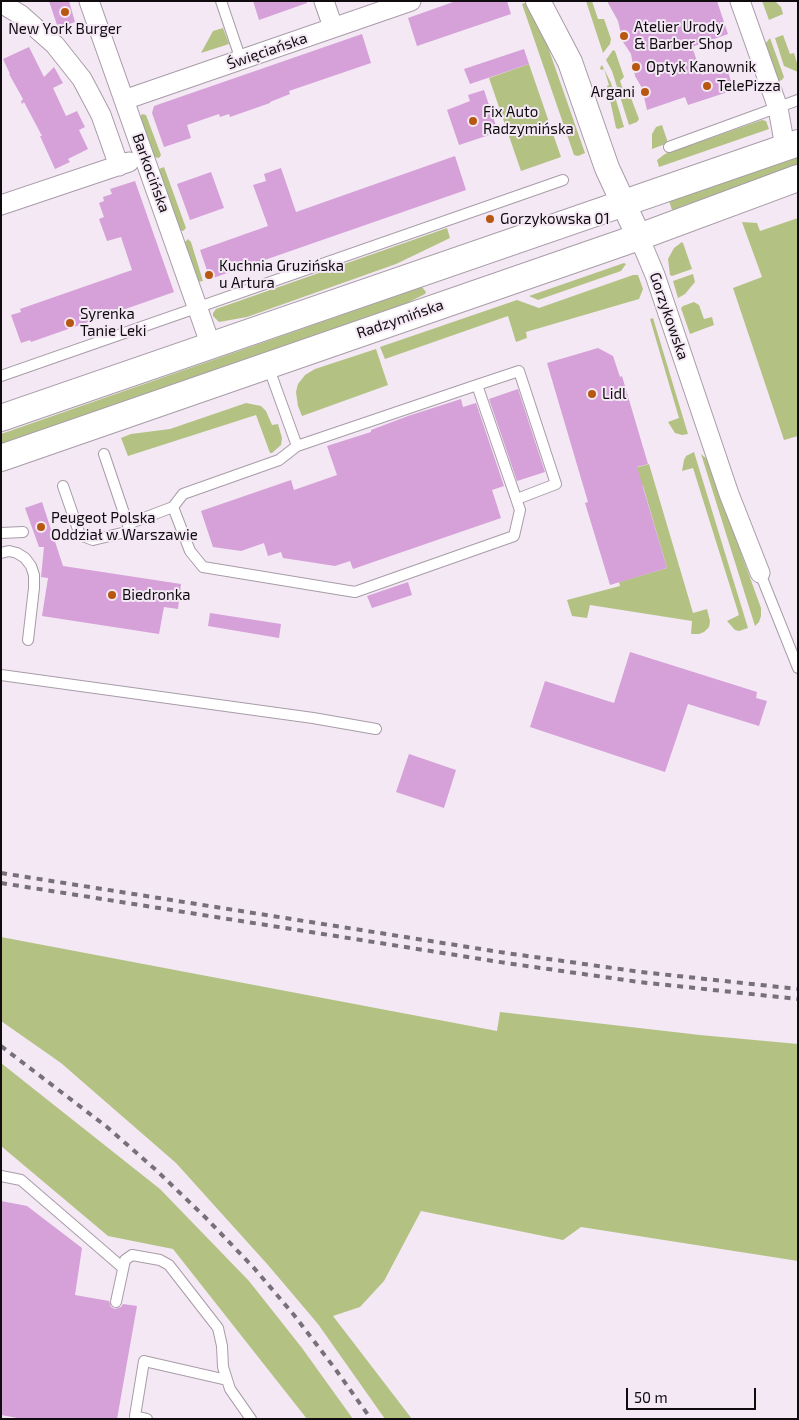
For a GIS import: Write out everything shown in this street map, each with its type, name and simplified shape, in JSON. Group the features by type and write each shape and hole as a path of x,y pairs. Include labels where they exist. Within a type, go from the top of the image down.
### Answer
{"main road":[{"path":"1,418 791,145"},
{"name":"Radzymińska","path":"1,458 639,237 798,178"}],"street":[{"name":"Barkocińska","path":"90,1 211,346"},
{"path":"324,1 333,27"},
{"name":"Święciańska","path":"124,100 411,1"},
{"name":"Gorzykowska","path":"538,1 570,62 607,168 655,275 729,494 760,573"},
{"name":"Gorzykowska","path":"557,1 565,25 570,62"},
{"path":"740,1 791,145"},
{"path":"1,3 21,15 55,45 82,79 101,115 119,166"},
{"path":"1,205 145,157"}],"lane":[{"path":"221,1 241,60"},
{"path":"669,147 798,100"},
{"path":"1,376 563,180"},
{"path":"268,365 297,446"},
{"path":"128,524 173,507 183,494 279,460 297,446 519,371 556,484 517,499"},
{"path":"173,507 190,551 203,567 355,592 514,536 520,510 477,385"},
{"path":"63,486 80,535 93,540 130,531 104,454"},
{"path":"1,533 23,532"},
{"path":"1,553 9,551 25,558 31,566 34,575 28,640"},
{"path":"760,573 798,668"},
{"path":"1,675 293,715 376,729"},
{"path":"1,1176 21,1180 123,1268"},
{"path":"116,1302 126,1260 132,1256 160,1260 169,1265 218,1328 222,1346 223,1367 230,1389 250,1419"},
{"path":"147,1419 135,1416 144,1361 227,1380"}],"green space":[{"path":"530,1 585,153 578,156 574,155 522,4"},
{"path":"586,1 592,1 598,19 604,19 611,39 610,44 603,53"},
{"path":"762,1 775,1 781,7 783,14 769,20"},
{"path":"223,28 229,44 201,53 213,31"},
{"path":"783,35 790,54 794,53 798,72 784,66 775,38"},
{"path":"770,38 784,77 782,80 775,82 765,44"},
{"path":"613,50 624,77 620,81 626,97 631,98 639,119 637,122 629,125 612,71 606,60"},
{"path":"529,64 561,157 521,171 489,78"},
{"path":"604,69 611,83 624,127 618,129 616,128 607,86 609,85"},
{"path":"142,114 146,115 161,155 159,158 153,157 139,118"},
{"path":"762,120 766,121 769,129 659,167 657,160 665,154"},
{"path":"662,125 668,143 652,149 652,134 656,127"},
{"path":"798,156 798,164 672,210 669,201"},
{"path":"164,167 186,228 183,231 179,230 158,172 159,169"},
{"path":"798,218 798,436 784,440 733,288 762,277 742,222 757,223 760,231"},
{"path":"447,228 450,238 396,264 247,317 219,322 213,316 216,309"},
{"path":"188,239 191,242 203,281 197,282 184,243"},
{"path":"682,242 692,269 672,276 670,275 668,259 674,248"},
{"path":"624,263 626,264 621,271 538,300 529,296"},
{"path":"693,274 695,282 685,294 678,298 673,281"},
{"path":"633,275 638,275 643,289 639,299 526,332 527,338 516,342 508,316 385,359 380,347 517,300 539,308"},
{"path":"422,287 426,292 425,294 407,303 1,444 1,434"},
{"path":"694,302 699,305 704,319 712,317 714,325 690,334 681,308"},
{"path":"653,318 688,434 675,433 668,422 679,418 650,319"},
{"path":"376,349 388,385 302,416 296,392 298,384 305,375 315,369"},
{"path":"246,403 261,406 266,411 272,425 278,424 282,438 281,445 272,453 270,453 256,415 128,456 121,438 131,434 170,429"},
{"path":"694,452 748,628 739,631 735,630 727,621 739,615 693,468 682,471 686,456"},
{"path":"701,454 707,459 761,608 759,622 755,626"},
{"path":"649,464 693,613 707,609 710,621 709,627 699,634 691,634 692,621 590,605 587,618 572,616 567,600 620,586 619,582 667,568 643,486 628,470"},
{"path":"1,937 497,1031 500,1012 700,1035 798,1044 798,1261 581,1227 563,1240 421,1211 384,1281 360,1307 333,1316 412,1419 385,1419 318,1324 268,1265 176,1163 61,1063 1,1021"},
{"path":"1,1063 160,1189 249,1281 302,1348 353,1419 307,1419 173,1249 108,1236 1,1146"}],"building":[{"path":"49,1 69,1 75,22 58,28"},
{"path":"253,1 307,1 307,3 259,20"},
{"path":"456,1 507,1 511,14 417,46 408,18"},
{"path":"607,1 717,1 728,34 692,47 702,75 726,66 734,90 688,105 685,97 647,110 642,88 635,76 631,54 623,42 618,21"},
{"path":"362,34 371,63 289,91 290,94 270,103 230,117 229,114 220,117 219,114 187,125 191,138 164,147 152,113 154,106"},
{"path":"29,47 44,77 54,67 63,83 53,88 66,116 77,111 85,127 79,130 88,149 68,159 70,162 55,169 40,136 42,136 24,102 22,104 23,99 3,59"},
{"path":"524,49 529,64 470,84 464,69"},
{"name":"Fix Auto Radzymińska","path":"484,90 498,132 459,145 447,110 470,101 468,95"},
{"path":"455,156 466,190 210,279 200,250 268,226 253,185 266,181 264,174 281,168 296,212"},
{"path":"211,172 224,208 190,220 177,184"},
{"path":"135,181 174,292 31,342 30,340 21,343 11,315 21,312 20,309 132,270 121,237 107,241 99,219 104,217 99,203 104,201 103,197 112,194 110,189"},
{"path":"598,348 613,356 620,377 622,376 648,464 637,467 667,568 610,585 585,503 588,502 547,363"},
{"path":"518,389 545,472 517,481 489,399"},
{"path":"461,399 463,407 476,403 504,486 492,490 501,518 353,569 350,561 335,566 283,558 281,552 268,556 264,543 241,551 213,547 201,511 291,480 294,490 337,475 327,446"},
{"name":"Biedronka","path":"42,502 63,566 181,584 178,609 164,607 159,634 42,616 48,578 41,577 44,547 39,547 25,508"},
{"path":"408,582 412,595 372,608 367,596"},
{"path":"210,613 281,624 279,638 208,626"},
{"path":"630,652 757,692 756,698 767,701 759,726 688,704 665,772 530,727 545,681 614,703"},
{"path":"409,754 456,770 444,808 396,792"},
{"path":"1,1201 27,1206 82,1248 75,1295 109,1301 111,1307 115,1309 123,1304 137,1306 117,1419 23,1419 1,1415"}],"railway":[{"path":"1,873 506,953 641,972 798,989"},
{"path":"1,883 506,963 639,982 798,999"},
{"path":"1,1046 107,1127 156,1170 206,1218 254,1268 294,1315 371,1419"}],"place":[{"name":"New York Burger","path":"65,12"},
{"name":"Atelier Urody & Barber Shop","path":"624,36"},
{"name":"Optyk Kanownik","path":"636,67"},
{"name":"TelePizza","path":"707,86"},
{"name":"Argani","path":"645,92"},
{"name":"Fix Auto Radzymińska","path":"473,121"},
{"name":"Gorzykowska 01","path":"490,219"},
{"name":"Kuchnia Gruzińska u Artura","path":"209,275"},
{"name":"Syrenka Tanie Leki","path":"70,323"},
{"name":"Lidl","path":"592,394"},
{"name":"Peugeot Polska Oddział w Warszawie","path":"41,527"},
{"name":"Biedronka","path":"112,595"}]}
